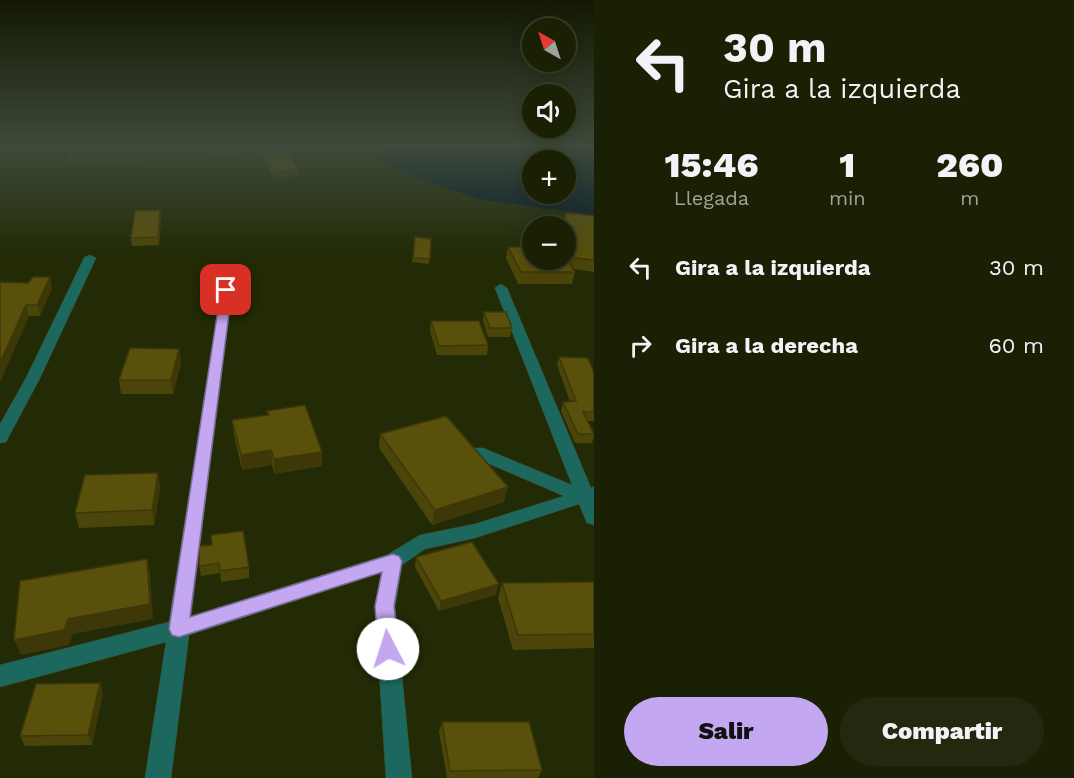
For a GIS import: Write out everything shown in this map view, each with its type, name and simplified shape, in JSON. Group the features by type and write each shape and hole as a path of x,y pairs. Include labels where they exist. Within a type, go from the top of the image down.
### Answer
{"street":[{"path":"0,438 33,378 90,258"},
{"path":"501,288 589,495 594,518"},
{"path":"158,778 226,290"},
{"path":"477,452 589,495"},
{"path":"0,676 179,629 393,561 420,543 475,531 589,495"},
{"path":"393,561 385,606 399,778"}],"water":[{"path":"431,183 522,183 522,204 576,204 576,183 594,183 594,215 478,199"}],"building":[{"path":"160,210 158,237 131,238 135,211"},
{"path":"565,213 594,216 594,260 576,258 576,216 565,216"},
{"path":"415,237 431,239 430,259 413,258"},
{"path":"508,247 522,247 522,270 574,270 575,272 521,272"},
{"path":"33,277 50,277 37,305 26,305 0,363 0,283 28,283"},
{"path":"484,312 506,312 512,328 490,328"},
{"path":"431,321 479,321 488,345 439,346"},
{"path":"130,348 179,349 171,380 119,380"},
{"path":"559,357 588,358 594,373 594,412 583,412 594,434 578,434 563,402 576,401"},
{"path":"305,405 322,452 274,459 271,450 241,455 232,420 269,415 267,411"},
{"path":"446,416 508,487 435,510 380,434"},
{"path":"158,473 152,510 75,513 85,475"},
{"path":"243,531 249,567 220,571 219,563 199,566 199,546 212,545 211,535"},
{"path":"472,542 499,584 441,601 416,557"},
{"path":"147,559 150,604 68,619 64,630 14,640 20,581"},
{"path":"594,582 594,634 518,635 502,583"},
{"path":"100,683 88,735 20,736 36,684"},
{"path":"442,722 529,722 542,770 450,771"}],"route":[{"path":"226,290 179,629 393,561 385,606 388,649"}]}
